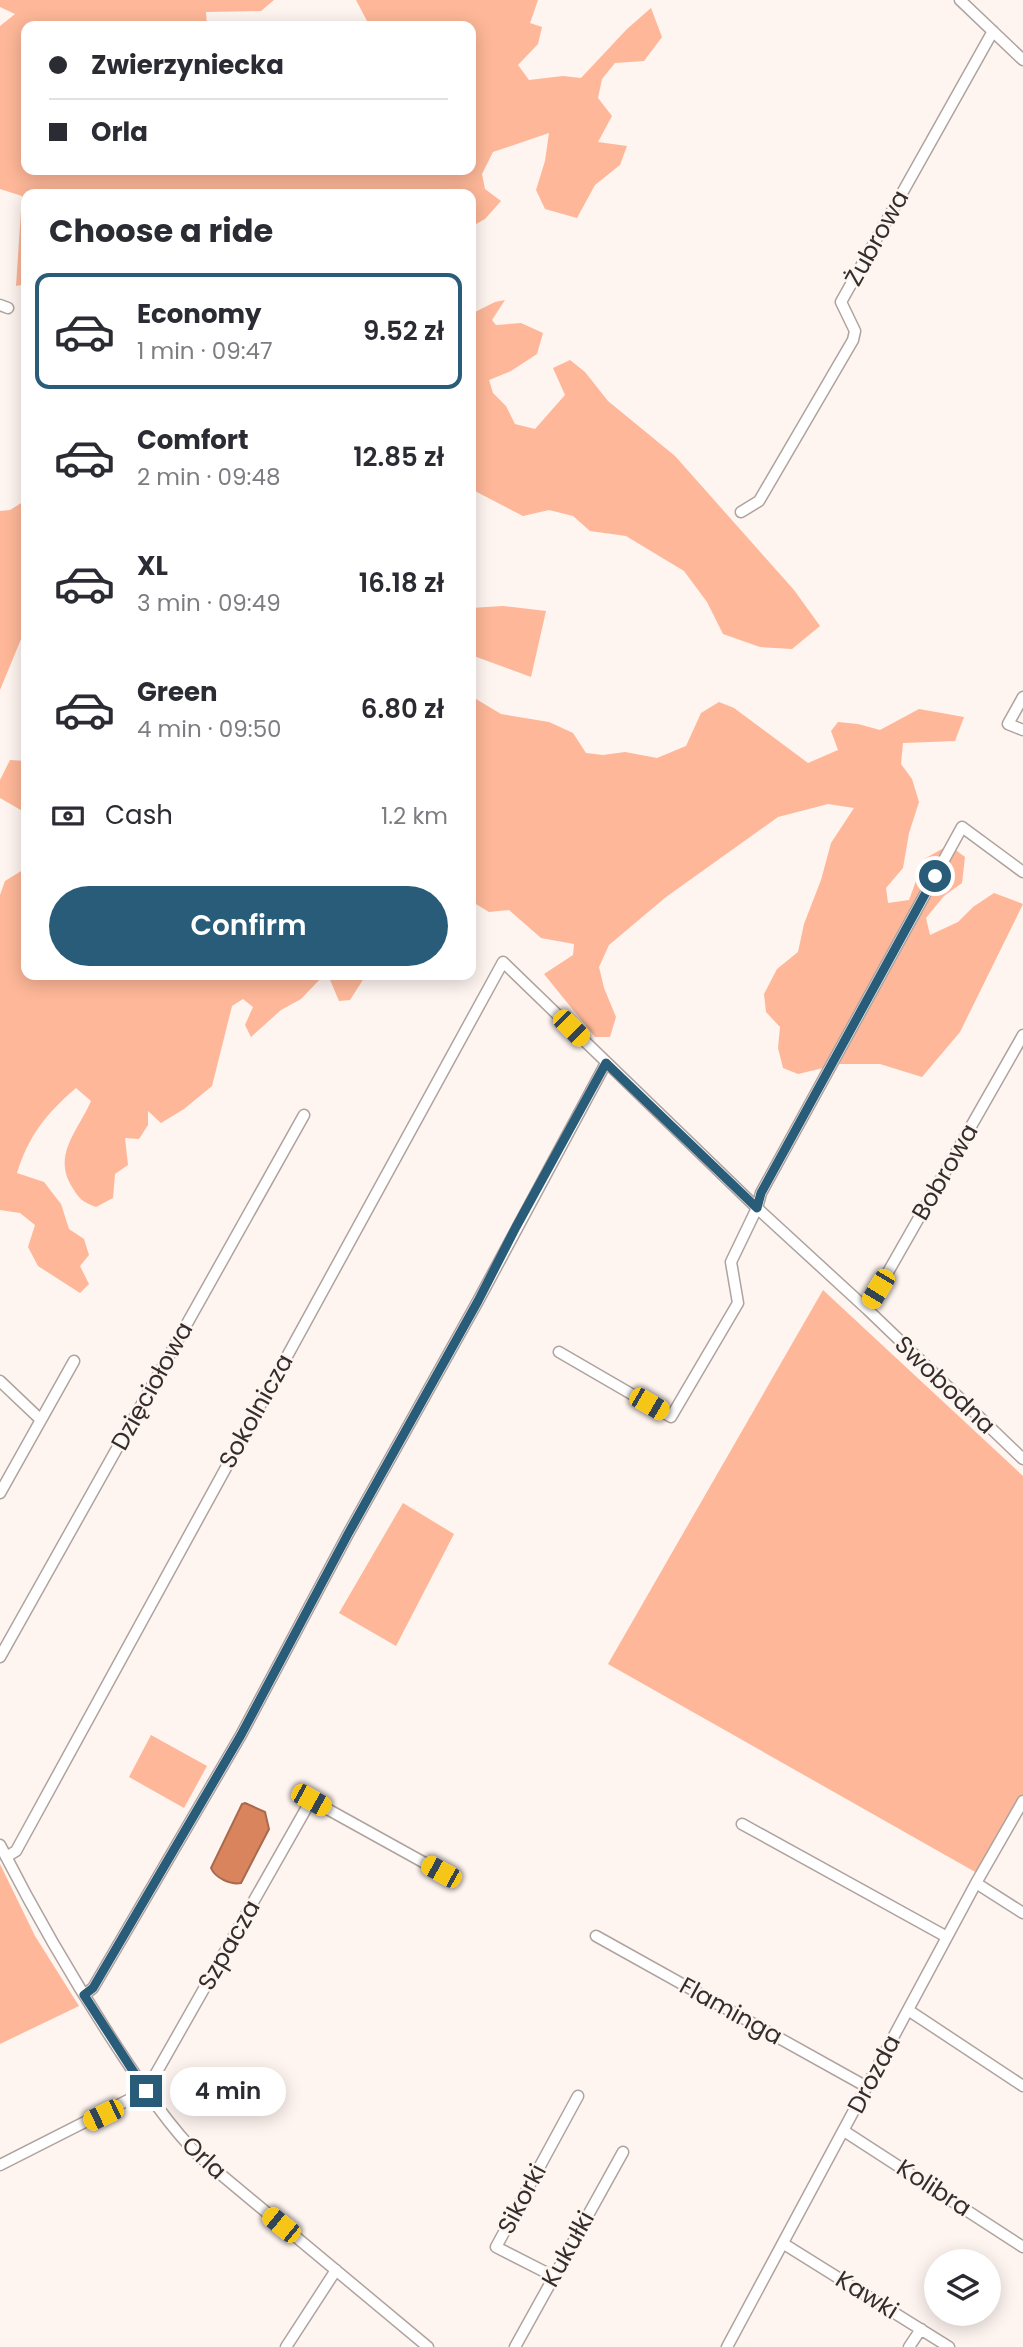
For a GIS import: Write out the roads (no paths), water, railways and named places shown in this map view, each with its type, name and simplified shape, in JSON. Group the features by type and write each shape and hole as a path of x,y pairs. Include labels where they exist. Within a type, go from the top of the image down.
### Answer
{"street":[{"path":"961,0 1023,60"},
{"name":"Żubrowa","path":"741,512 759,501 853,340 855,331 841,302 993,31"},
{"path":"1023,697 1008,724 1023,730"},
{"path":"559,1352 671,1417 738,1303 730,1262 757,1208 761,1193 962,827 1023,872"},
{"name":"Swobodna","path":"503,962 757,1208 1023,1459"},
{"name":"Sokolnicza","path":"6,1857 16,1851 503,962"},
{"name":"Bobrowa","path":"867,1309 1023,1035"},
{"path":"84,1995 93,1988 241,1735 606,1063"},
{"name":"Dzięciołowa","path":"0,1657 304,1115"},
{"path":"0,1493 74,1361"},
{"path":"0,1381 41,1420"},
{"name":"Szpacza","path":"146,2091 311,1800 441,1872"},
{"name":"Drozda","path":"727,2347 1023,1801"},
{"path":"743,1824 947,1937"},
{"name":"Orla","path":"0,1845 45,1931 173,2129 200,2157 428,2347"},
{"path":"976,1884 1023,1913"},
{"name":"Flaminga","path":"596,1936 867,2087"},
{"path":"908,2010 1023,2086"},
{"path":"0,2165 146,2091"},
{"name":"Sikorki","path":"553,2276 496,2247 578,2096"},
{"name":"Kolibra","path":"844,2130 1023,2247"},
{"name":"Kukułki","path":"515,2347 623,2152"},
{"name":"Kawki","path":"783,2244 949,2347"},
{"path":"286,2347 336,2270"},
{"path":"909,2347 921,2329"}]}
